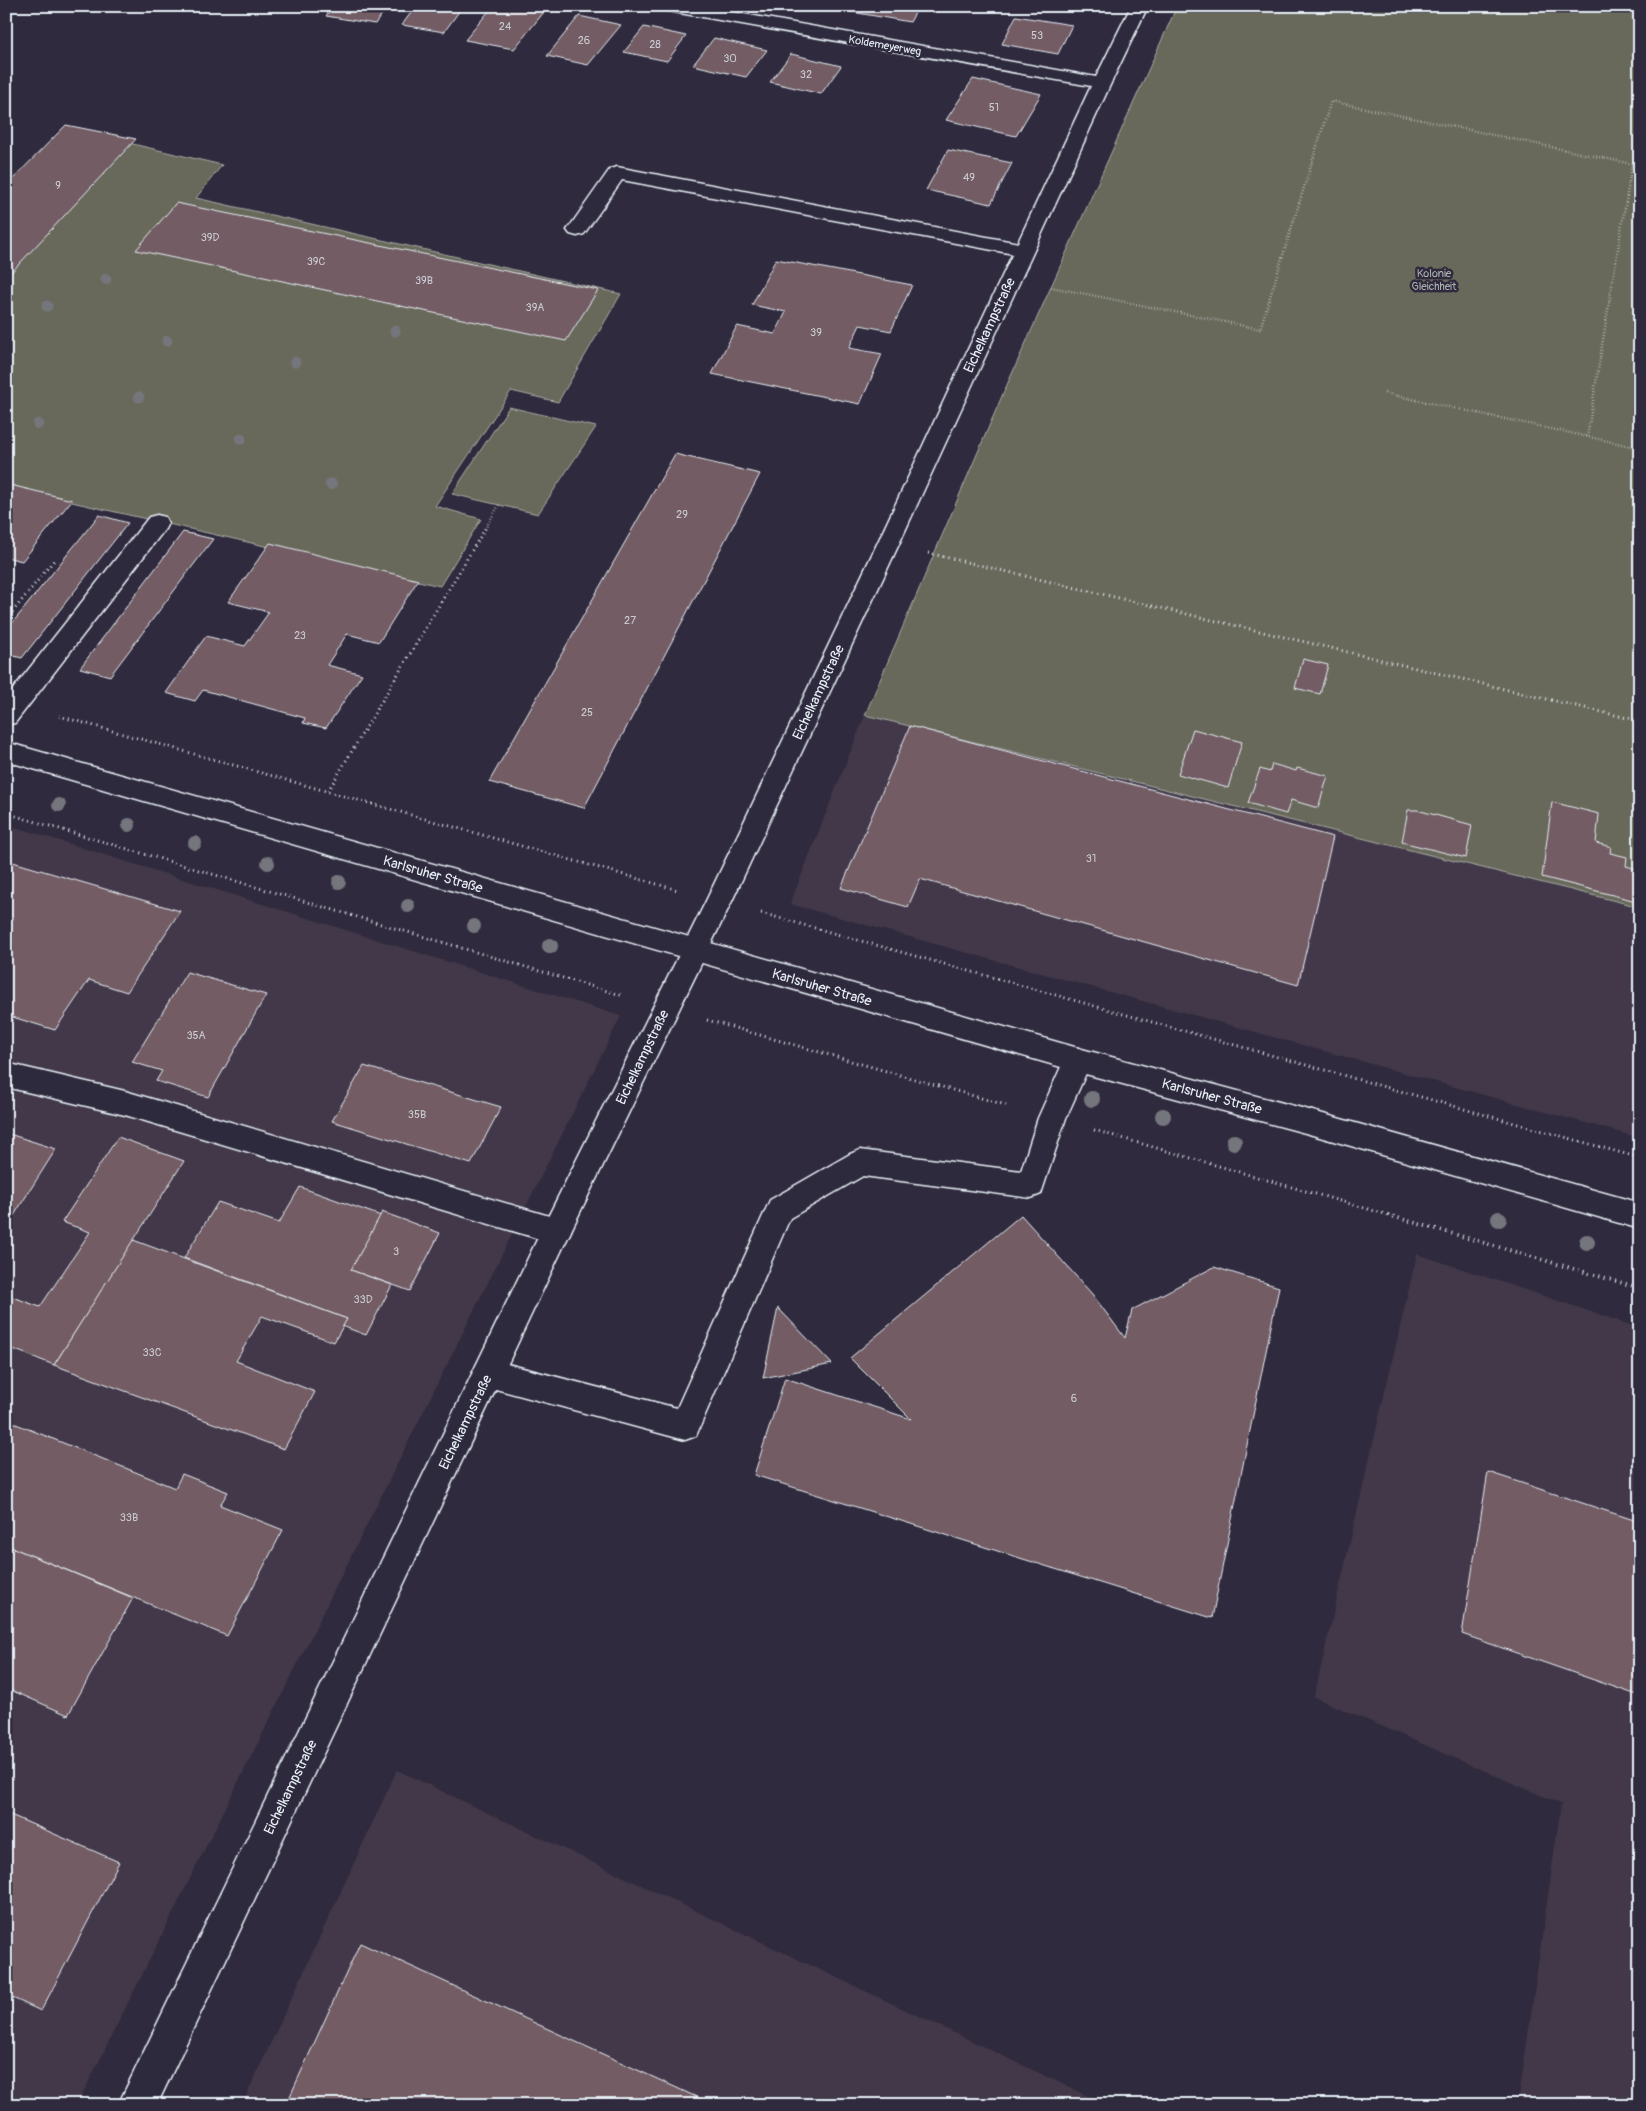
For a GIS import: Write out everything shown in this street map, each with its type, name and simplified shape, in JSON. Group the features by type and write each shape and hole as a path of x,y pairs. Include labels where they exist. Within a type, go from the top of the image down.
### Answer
{"street":[{"name":"Koldemeyerweg","path":"668,6 1102,83"},
{"name":"Eichelkampstraße","path":"137,2105 556,1230 719,901 888,544 1102,83 1140,6"},
{"path":"577,230 617,173 1024,250"},
{"path":"11,710 156,523"},
{"name":"Karlsruher Straße","path":"6,751 1078,1060 1309,1122 1640,1216"},
{"path":"488,1374 684,1424 780,1208 860,1163 1031,1185 1052,1118 1078,1060"},
{"path":"6,1076 125,1103 556,1230"}],"path":[{"path":"1011,279 1260,329 1330,101 1632,164 1587,437"},
{"path":"1384,393 1640,448"},
{"path":"328,791 499,505"},
{"path":"888,544 1640,721"},
{"path":"6,620 55,559"},
{"path":"11,710 328,791 1640,1158"},
{"path":"6,813 666,1008 1640,1288"}],"shaded area":[{"path":"865,715 1640,907 1640,1138 790,904"},
{"path":"6,824 621,1016 77,2105 6,2105"},
{"path":"1417,1254 1640,1328 1640,2105 1518,2105 1561,1804 1314,1697"},
{"path":"397,1770 1107,2105 242,2105"}],"green space":[{"name":"Kolonie Gleichheit","path":"1177,6 1640,6 1640,907 865,715 1002,396"},
{"path":"120,141 222,165 196,198 621,294 558,402 511,391 435,506 481,519 440,586 6,487 6,231"},
{"path":"509,407 596,427 538,514 452,494"}],"building":[{"path":"334,6 388,6 375,24 326,16"},
{"path":"416,6 463,6 444,32 402,25"},
{"path":"493,6 513,6 544,12 514,49 465,40"},
{"path":"817,6 919,6 910,22"},
{"path":"1052,6 1085,6 1082,12"},
{"path":"579,16 621,25 588,65 547,56"},
{"path":"1016,16 1072,25 1058,54 1002,44"},
{"path":"644,27 686,36 667,61 624,52"},
{"path":"714,38 767,50 746,77 693,65"},
{"path":"791,54 841,66 821,94 770,82"},
{"path":"973,79 1041,94 1016,136 946,120"},
{"path":"66,125 136,139 6,278 6,186"},
{"path":"948,150 1012,163 991,204 926,190"},
{"path":"176,203 598,290 566,341 136,250"},
{"path":"776,259 912,285 891,331 860,325 849,348 882,354 860,404 712,374 737,326 775,334 786,312 752,305"},
{"path":"675,454 760,474 584,808 489,782"},
{"path":"6,484 72,500 22,561 6,557"},
{"path":"99,515 128,523 22,658 6,654 6,631"},
{"path":"183,532 213,539 110,676 80,668"},
{"path":"270,543 418,580 379,642 347,634 327,665 362,674 326,728 303,723 305,718 203,690 195,701 166,693 206,636 245,646 269,612 228,602"},
{"path":"1303,659 1328,665 1320,694 1295,688"},
{"path":"910,726 1333,837 1298,985 920,879 908,907 841,888"},
{"path":"1193,729 1242,742 1228,788 1178,774"},
{"path":"1272,764 1296,771 1297,768 1328,776 1318,808 1291,800 1286,814 1248,803 1260,769 1270,772"},
{"path":"1552,802 1599,814 1596,843 1611,847 1610,853 1627,857 1626,866 1640,870 1640,902 1542,877"},
{"path":"1408,810 1417,810 1472,825 1466,858 1402,842"},
{"path":"6,860 180,911 127,992 89,980 55,1030 6,1015"},
{"path":"187,972 266,995 208,1097 156,1081 162,1071 132,1062"},
{"path":"364,1066 501,1107 471,1164 332,1121"},
{"path":"6,1133 56,1149 6,1228"},
{"path":"118,1137 184,1161 54,1365 13,1349 6,1361 6,1301 10,1296 40,1307 90,1232 62,1222"},
{"path":"300,1187 381,1216 351,1270 392,1285 366,1335 342,1326 347,1319 184,1258 218,1202 279,1223"},
{"path":"382,1212 440,1233 410,1291 351,1270"},
{"path":"1021,1215 1092,1294 1125,1338 1132,1310 1214,1267 1279,1287 1212,1618 754,1475 785,1378 911,1419 850,1358"},
{"path":"133,1240 347,1319 334,1342 262,1316 236,1361 315,1392 284,1449 54,1365"},
{"path":"778,1308 832,1364 763,1378"},
{"path":"6,1420 175,1488 182,1474 228,1492 220,1505 283,1530 227,1636 6,1545"},
{"path":"1488,1472 1640,1522 1640,1696 1462,1634"},
{"path":"6,1545 133,1598 68,1715 6,1688"},
{"path":"6,1813 119,1862 41,2011 6,1995"},
{"path":"360,1943 714,2105 286,2105"}]}
